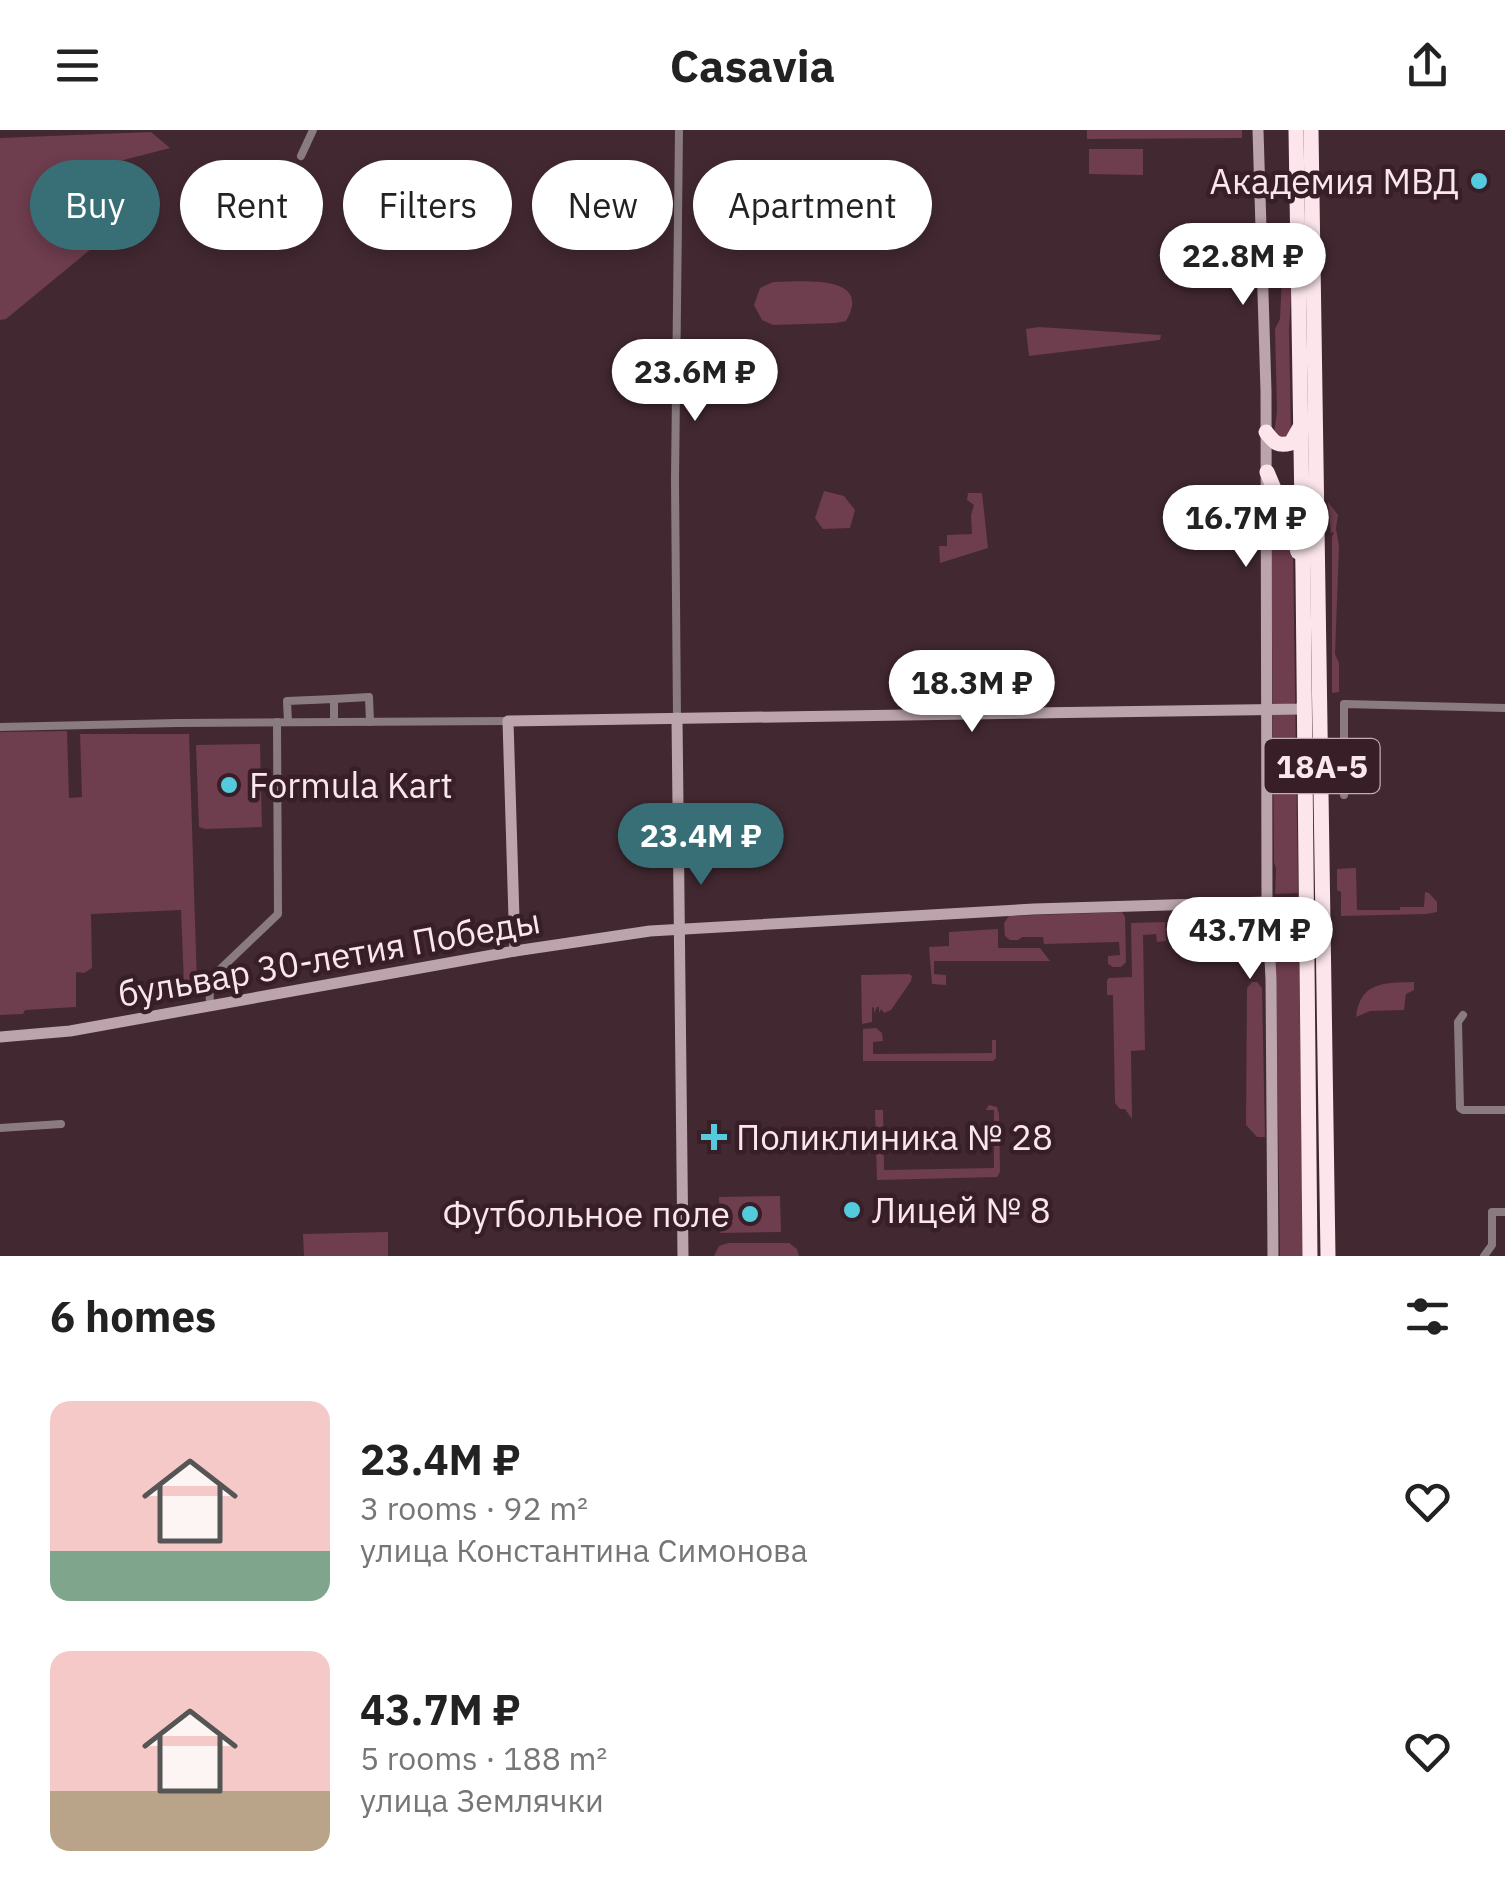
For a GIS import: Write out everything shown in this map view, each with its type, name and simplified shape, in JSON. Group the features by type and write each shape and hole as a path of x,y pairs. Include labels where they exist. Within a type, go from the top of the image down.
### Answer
{"highway":[{"name":"18А-5","path":"1296,130 1306,276 1328,1256"},
{"name":"18А-5","path":"1310,1256 1301,423 1312,130"},
{"path":"1266,432 1274,443 1282,446 1291,443 1301,423"},
{"path":"1266,472 1293,534 1304,573"}],"main road":[{"path":"1258,130 1266,432 1267,902 1274,1256"},
{"path":"515,952 508,721 1299,709 1304,704"},
{"path":"677,718 683,1256"},
{"name":"бульвар 30-летия Победы","path":"0,1037 70,1031 650,930 1034,909 1267,902"}],"street":[{"path":"301,156 312,130"},
{"path":"677,718 679,130"},
{"path":"288,722 287,700 369,697 370,722"},
{"path":"334,700 334,722"},
{"path":"1344,796 1344,704 1505,708"},
{"path":"0,728 508,721"},
{"path":"210,1004 209,980 278,914 277,722"},
{"path":"1463,1015 1458,1022 1460,1108 1505,1110"},
{"path":"0,1128 61,1124"},
{"path":"1484,1256 1492,1245 1492,1212 1505,1212"}],"shaded area":[{"path":"1087,130 1242,130 1242,138 1087,139"},
{"path":"151,132 170,148 124,160 30,160 30,250 90,250 0,320 0,138"},
{"path":"1089,149 1143,149 1143,175 1089,174"},
{"path":"1282,276 1292,278 1291,434 1283,440 1274,434 1275,329 1280,319"},
{"path":"773,282 815,282 842,288 850,295 852,306 846,321 773,325 762,320 754,305 760,288"},
{"path":"1026,329 1161,335 1160,340 1029,356"},
{"path":"824,491 844,496 855,510 850,528 823,529 815,518"},
{"path":"968,493 982,493 988,548 940,563 939,546 947,546 947,535 972,534 974,505 967,500"},
{"path":"1273,501 1293,552 1298,893 1275,894 1271,508"},
{"path":"1328,502 1338,515 1339,546 1335,654 1339,663 1339,692 1332,693 1334,532 1331,533"},
{"path":"67,731 69,798 82,797 80,734 189,734 197,984 184,984 181,910 91,914 92,968 76,972 76,1007 0,1015 0,732"},
{"name":"Formula Kart","path":"260,744 262,827 199,827 196,745"},
{"path":"1356,868 1357,910 1424,907 1425,892 1437,902 1437,912 1341,916 1337,869"},
{"path":"1275,898 1278,924 1299,946 1303,1256 1280,1256"},
{"path":"1122,912 1126,962 1121,967 1108,964 1108,956 1120,955 1119,942 1044,944 1043,937 1010,940 1005,936 1004,923 1009,916"},
{"path":"1165,922 1166,941 1157,942 1156,934 1143,935 1145,1050 1131,1051 1132,1119 1115,1103 1113,995 1107,995 1107,980 1132,977 1131,923"},
{"path":"998,929 998,948 1040,948 1050,961 934,961 934,974 946,975 946,985 932,984 929,947 949,946 949,932"},
{"path":"909,974 911,981 891,1010 884,1013 881,1009 879,1013 877,1007 874,1013 872,1007 872,1022 862,1024 861,975"},
{"path":"1252,982 1262,988 1265,1137 1257,1137 1246,1125 1247,988"},
{"path":"1414,982 1414,990 1406,994 1404,1010 1370,1011 1356,1017 1358,1005 1368,990 1384,984"},
{"path":"876,1028 883,1041 873,1042 873,1054 992,1053 992,1040 996,1040 996,1058 863,1061 863,1029"},
{"path":"989,1105 997,1107 999,1114 997,1177 877,1180 875,1110 883,1110 884,1170 994,1168 994,1110 986,1110"},
{"name":"Футбольное поле","path":"780,1196 781,1232 720,1233 719,1197"},
{"name":"Футбольное поле","path":"388,1232 388,1256 304,1256 303,1234"},
{"path":"789,1243 799,1256 714,1256 719,1246"}],"place":[{"name":"Академия МВД","path":"1479,181"},
{"name":"Formula Kart","path":"229,785"},
{"name":"Поликлиника № 28","path":"714,1137"},
{"name":"Лицей № 8","path":"852,1210"},
{"name":"Футбольное поле","path":"750,1214"}]}
